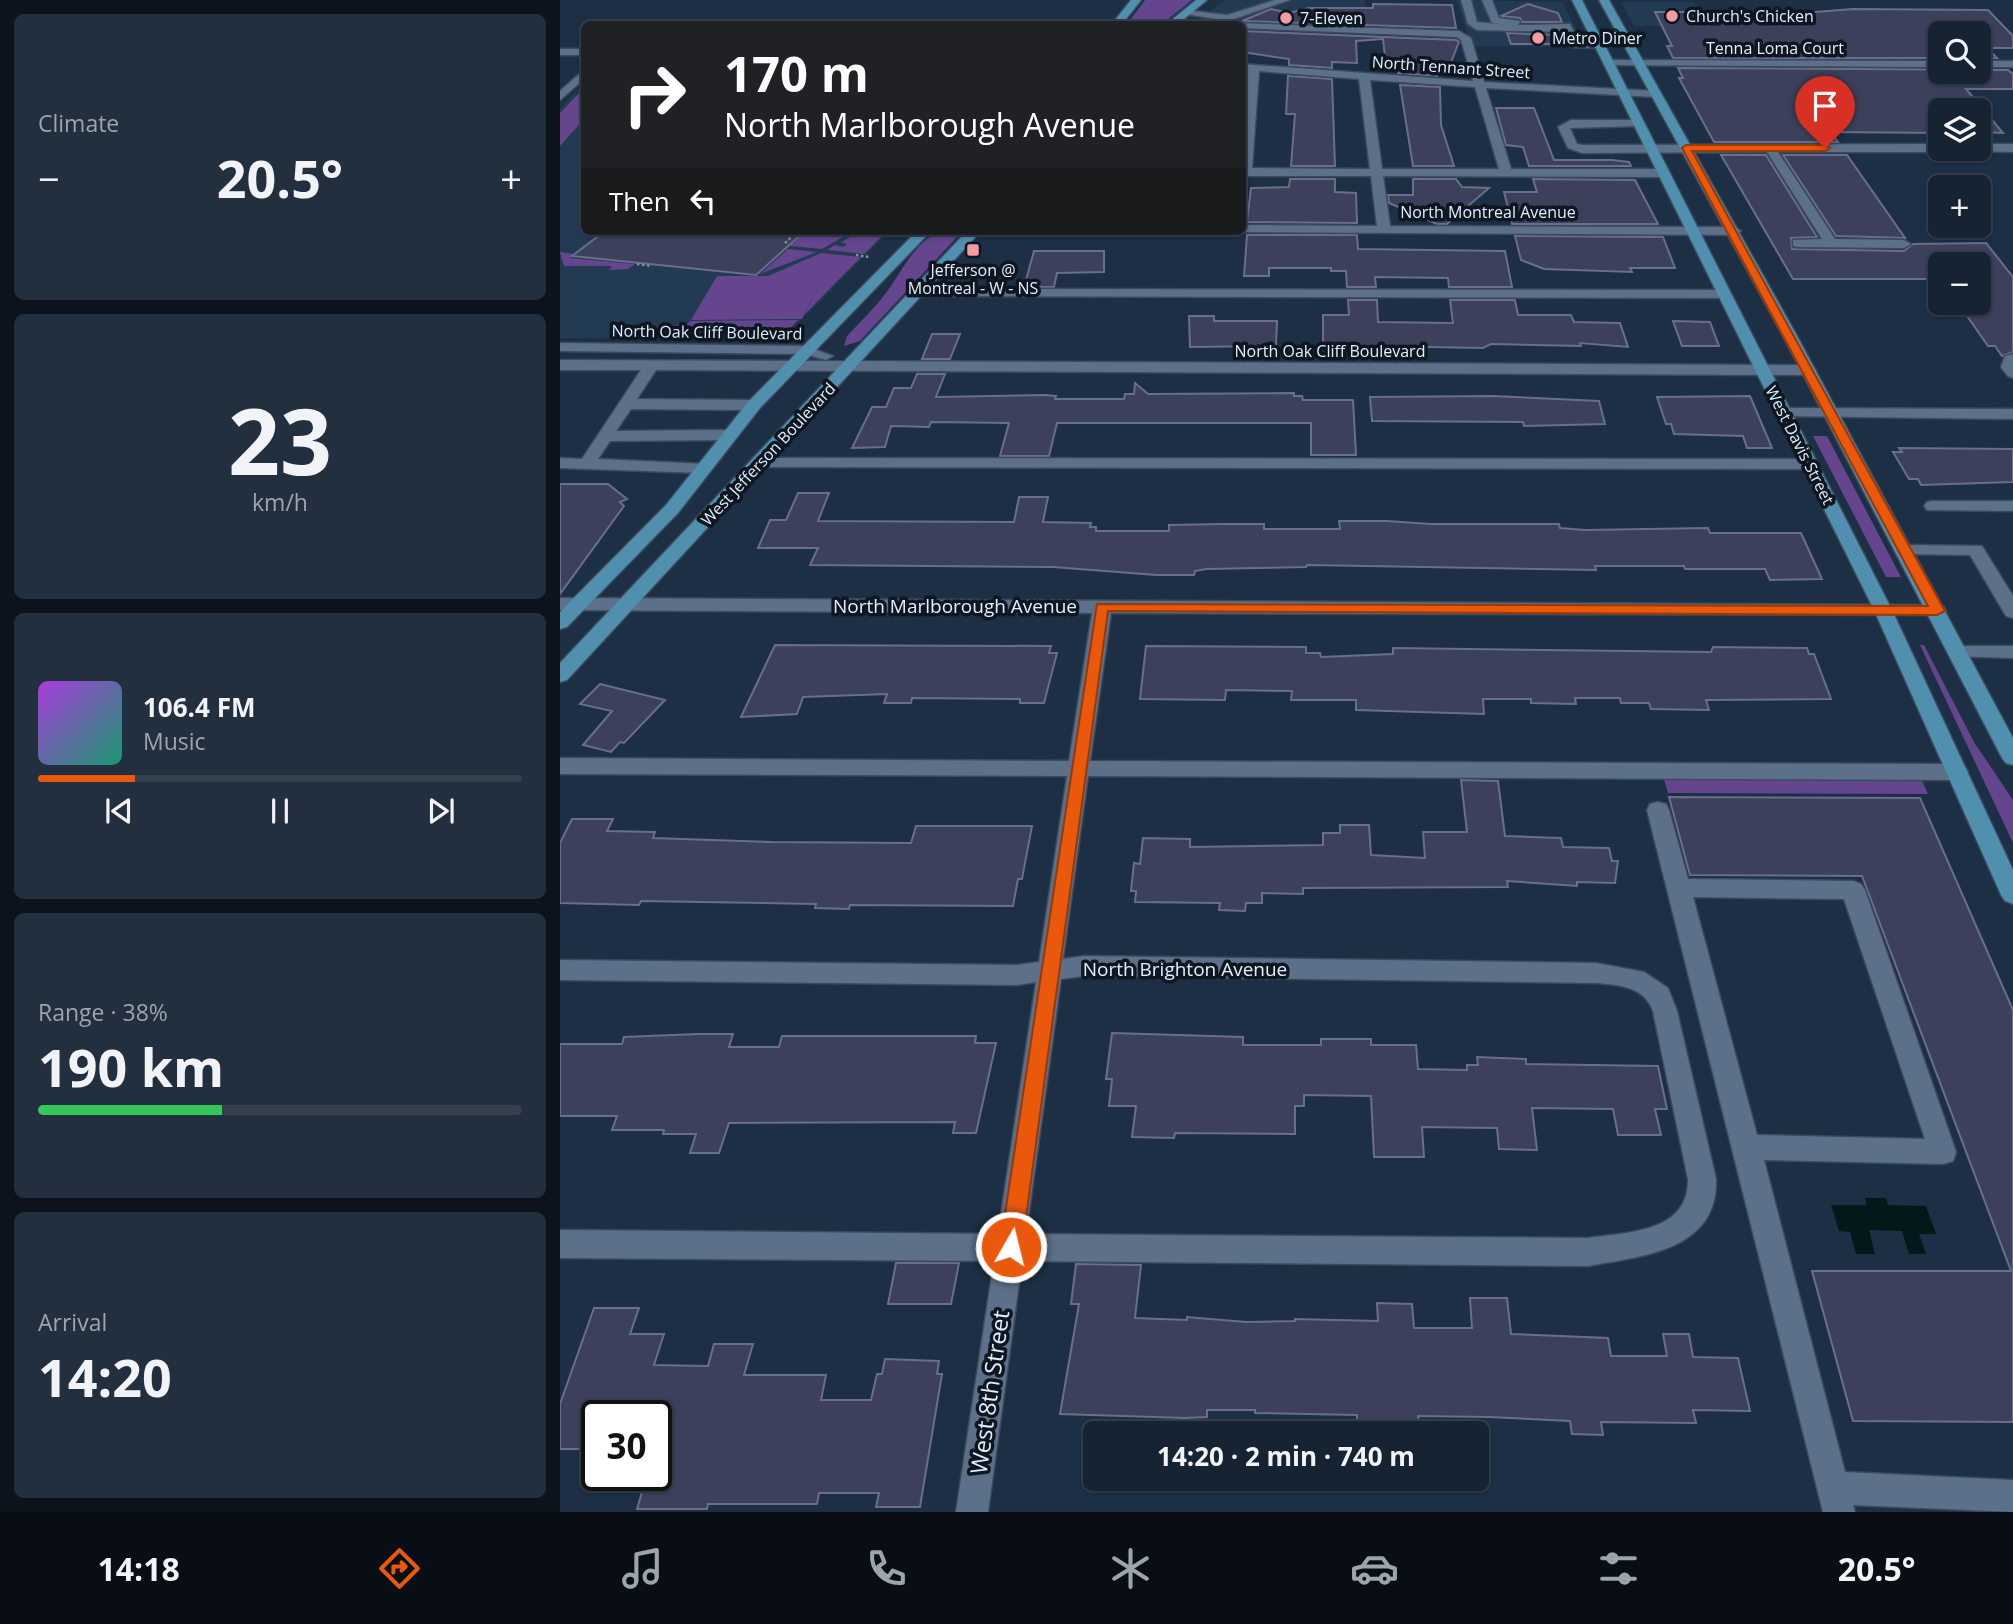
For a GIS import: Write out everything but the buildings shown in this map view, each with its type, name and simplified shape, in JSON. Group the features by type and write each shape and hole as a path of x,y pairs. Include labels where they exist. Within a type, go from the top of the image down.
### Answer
{"main road":[{"path":"1119,21 1136,0"},
{"path":"1175,21 1202,0"},
{"name":"West Davis Street","path":"1577,0 1883,610 2013,895"},
{"path":"1604,0 1734,231 1906,550 2013,758"},
{"name":"West Jefferson Boulevard","path":"560,623 569,604 672,509 727,435 754,405 920,235"},
{"name":"West Jefferson Boulevard","path":"560,675 970,235"}],"street":[{"path":"1185,13 1228,18 1285,0"},
{"path":"1466,0 1474,24 1481,29 1589,26"},
{"path":"1487,0 1495,21 1567,27"},
{"path":"1246,25 1460,34 1466,38 1506,173"},
{"path":"1567,27 1575,45 1599,45"},
{"path":"560,52 581,52"},
{"name":"Tenna Loma Court","path":"1608,63 1928,64"},
{"path":"1991,64 2013,64"},
{"path":"1246,120 1248,67"},
{"name":"North Tennant Street","path":"1248,67 1480,85 1656,94"},
{"path":"563,92 581,76"},
{"path":"1364,76 1384,229"},
{"path":"1639,123 1571,123 1564,127 1572,146 1576,148 1928,148"},
{"path":"1770,148 1831,243"},
{"path":"1991,148 2013,148"},
{"path":"1246,172 1664,173"},
{"name":"North Montreal Avenue","path":"1246,229 1734,231"},
{"path":"1798,243 1904,244"},
{"path":"917,293 1724,294"},
{"name":"North Oak Cliff Boulevard","path":"560,348 806,350 851,364"},
{"path":"2013,358 2010,359 2009,367 2013,373"},
{"name":"North Oak Cliff Boulevard","path":"560,365 851,364 912,368 1808,370"},
{"path":"587,463 652,365"},
{"path":"627,404 754,405"},
{"path":"1784,413 2013,414"},
{"path":"605,436 727,435"},
{"path":"560,463 587,463 600,467 702,468"},
{"path":"760,463 1809,464"},
{"path":"1933,506 2013,506"},
{"path":"1906,550 1976,550 2013,611"},
{"name":"North Marlborough Avenue","path":"569,604 1937,611"},
{"name":"West 8th Street","path":"972,1512 1102,607"},
{"path":"1958,652 2013,652"},
{"path":"560,766 1957,772"},
{"path":"1658,810 1836,1500 2013,1496"},
{"path":"1679,888 1853,890 1943,1152 1747,1147"},
{"name":"North Brighton Avenue","path":"560,970 1017,975 1084,967 1623,976 1643,982 1657,992 1665,1011 1702,1179 1702,1200 1690,1221 1657,1239 1588,1252 560,1244"}],"path":[{"path":"785,243 794,235"},
{"path":"856,255 869,257"},
{"path":"637,264 652,266"}],"shaded area":[{"path":"1145,0 1192,0 1166,21 1129,21"},
{"path":"1224,0 1365,0 1368,30 1246,24 1246,21 1197,21"},
{"path":"1456,0 1562,2 1585,47 1472,46"},
{"path":"1621,2 1694,2 1710,26 1634,26"},
{"path":"581,86 581,235 886,235 783,338 560,338 560,108"},
{"path":"581,91 581,122 560,146 560,113"},
{"path":"802,235 846,235 822,249 790,246"},
{"path":"854,235 883,235 864,254 827,250 835,245 843,247 847,244 841,242"},
{"path":"959,235 860,341 844,346 847,336 883,296 913,253 929,237"},
{"path":"788,249 817,252 760,274"},
{"path":"560,252 573,254 570,258 635,264 628,269 609,270 612,266 564,266"},
{"path":"821,253 861,257 805,314 814,294 802,319 691,320 717,276 768,276"},
{"path":"798,320 783,336 761,336 756,329 672,328 674,325 687,325 690,321"},
{"path":"1813,436 1827,436 1901,577 1886,577"},
{"path":"1920,645 1924,645 1974,742 2013,800 2013,843"},
{"path":"1663,776 1920,776 1928,794 1668,793"},
{"path":"1865,1198 1886,1198 1888,1205 1926,1206 1936,1234 1919,1234 1926,1254 1909,1254 1902,1231 1869,1230 1875,1254 1856,1254 1850,1232 1839,1231 1831,1205 1867,1205"}],"place":[{"name":"Church's Chicken","path":"1672,16"},
{"name":"7-Eleven","path":"1286,18"},
{"name":"Metro Diner","path":"1538,38"},
{"name":"Jefferson @ Montreal - W - NS","path":"973,250"}],"route":[{"path":"1011,1247 1102,607 1937,611 1734,231 1686,148 1825,148"}]}
